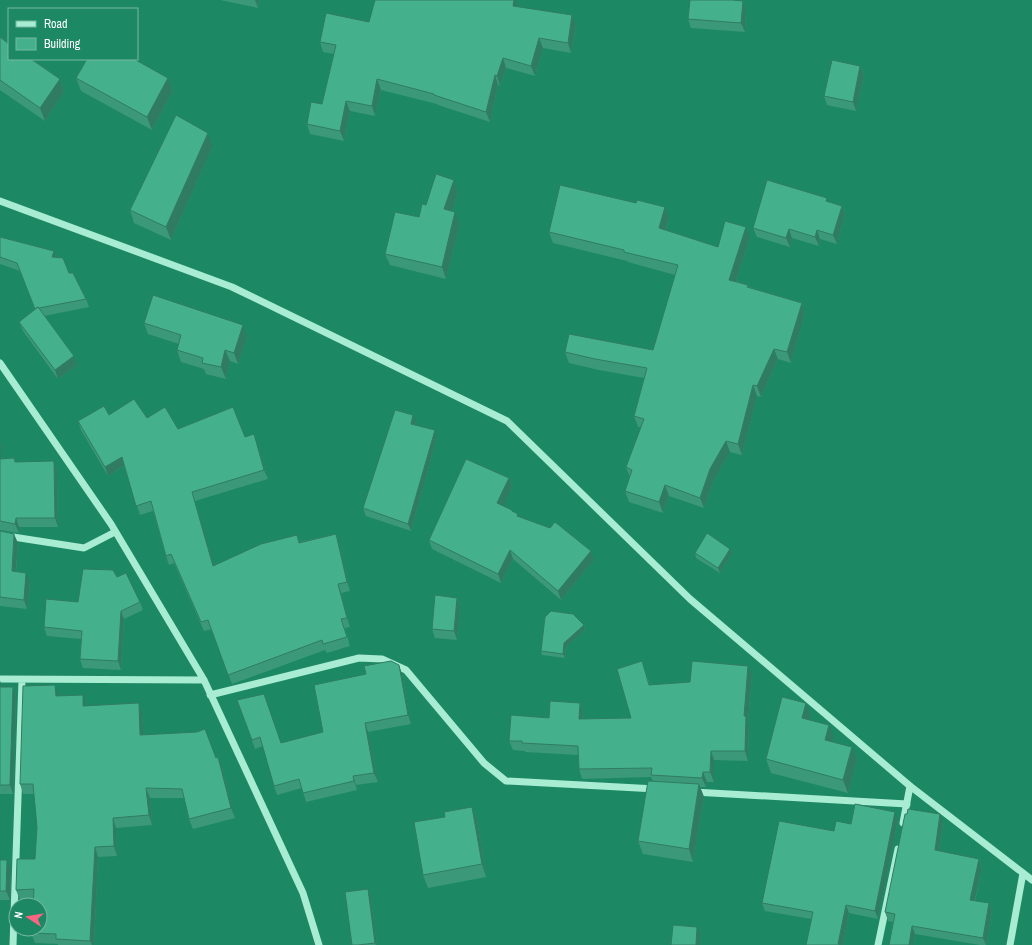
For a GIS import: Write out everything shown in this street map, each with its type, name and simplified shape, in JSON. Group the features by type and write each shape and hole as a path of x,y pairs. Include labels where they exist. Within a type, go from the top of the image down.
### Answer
{"street":[{"path":"0,201 232,287 508,422 690,599 910,786 1032,880"},
{"path":"0,363 115,532 204,680 303,893 319,945"},
{"path":"0,535 84,548 115,532"},
{"path":"210,695 359,658 382,659 406,670 484,763 506,781 663,790"},
{"path":"0,679 204,680"},
{"path":"13,945 22,680"},
{"path":"902,828 910,786"},
{"path":"687,791 907,804"},
{"path":"878,945 899,843"},
{"path":"1010,945 1023,873"}],"building":[{"path":"375,0 514,0 513,6 572,15 568,43 539,38 531,66 503,58 497,76 495,75 486,112 434,94 377,79 372,106 346,101 340,131 307,124 311,102 322,104 336,45 320,42 326,13 369,22"},
{"path":"690,0 743,1 741,23 688,19"},
{"path":"0,37 8,43 8,60 32,60 60,79 40,108 0,80"},
{"path":"86,60 136,60 168,78 147,117 76,78"},
{"path":"832,60 860,66 853,102 824,96"},
{"path":"176,115 208,133 166,227 130,210"},
{"path":"436,174 454,180 444,209 455,212 442,267 385,254 395,212 419,217 422,204 426,205"},
{"path":"767,180 827,198 826,201 842,206 833,235 817,230 815,237 789,229 786,238 753,228"},
{"path":"560,185 636,203 637,200 665,207 659,228 718,247 725,221 746,227 729,280 748,285 747,287 802,303 787,352 774,349 757,386 753,385 738,444 726,441 710,469 700,498 665,485 659,502 625,491 632,470 626,467 644,419 634,416 647,368 565,352 569,334 653,350 678,265 549,232"},
{"path":"0,237 54,251 52,257 63,258 69,273 73,273 86,299 38,307 35,309 17,263 0,257"},
{"path":"153,295 243,325 234,353 225,350 221,367 202,363 203,358 177,350 181,335 144,323"},
{"path":"38,307 74,356 55,370 19,322"},
{"path":"134,399 147,418 165,407 178,429 233,407 245,437 254,434 264,470 192,492 213,566 261,544 297,535 299,543 336,534 347,582 338,584 347,618 341,619 347,637 323,644 322,640 228,675 208,620 201,622 171,554 166,556 151,501 136,506 122,457 105,467 78,421 104,406 109,415"},
{"path":"395,410 413,415 411,424 435,430 408,524 363,508"},
{"path":"14,458 15,462 54,461 55,518 16,518 15,524 0,521 0,459"},
{"path":"466,459 509,478 497,503 512,510 518,514 517,516 550,528 555,522 591,551 558,591 510,550 498,574 429,540"},
{"path":"0,531 14,534 12,571 26,573 24,600 0,597"},
{"path":"707,533 730,549 718,568 695,553"},
{"path":"83,569 113,570 117,577 126,573 140,602 121,611 118,661 80,659 82,631 44,627 46,599 78,602"},
{"path":"435,595 457,598 454,631 432,629"},
{"path":"551,611 573,614 584,625 564,643 563,654 541,651 545,617"},
{"path":"391,661 399,665 408,715 365,723 374,773 353,776 354,781 303,793 299,779 274,786 260,737 252,740 237,700 264,694 281,743 323,732 314,685 366,674 364,666"},
{"path":"642,661 649,685 690,682 692,661 748,666 744,716 746,716 745,751 711,751 710,772 703,772 702,778 651,775 652,768 579,769 578,746 509,741 511,715 549,718 550,701 580,703 579,719 631,718 617,669"},
{"path":"55,685 56,696 83,695 83,706 139,703 140,735 197,732 205,729 216,758 218,757 231,808 189,819 182,789 146,788 149,815 113,818 114,846 95,847 90,941 56,939 56,934 48,934 48,897 34,897 34,889 16,890 17,859 35,859 37,827 33,784 20,784 23,686"},
{"path":"0,687 13,687 10,785 0,785"},
{"path":"782,697 806,703 802,718 829,725 825,740 852,747 843,780 766,759"},
{"path":"648,781 699,784 689,849 638,841"},
{"path":"855,804 895,812 875,911 846,905 838,944 842,945 806,945 813,912 762,903 779,821 834,831 836,821 851,824"},
{"path":"472,807 482,864 423,875 414,822 445,817 444,812"},
{"path":"908,809 940,814 935,850 979,859 970,900 989,903 983,938 912,926 909,945 889,945 895,914 885,912 905,814 907,814"},
{"path":"0,860 7,860 6,891 0,891"},
{"path":"368,889 375,943 352,945 345,892"},
{"path":"673,925 697,927 696,945 671,945"}]}
